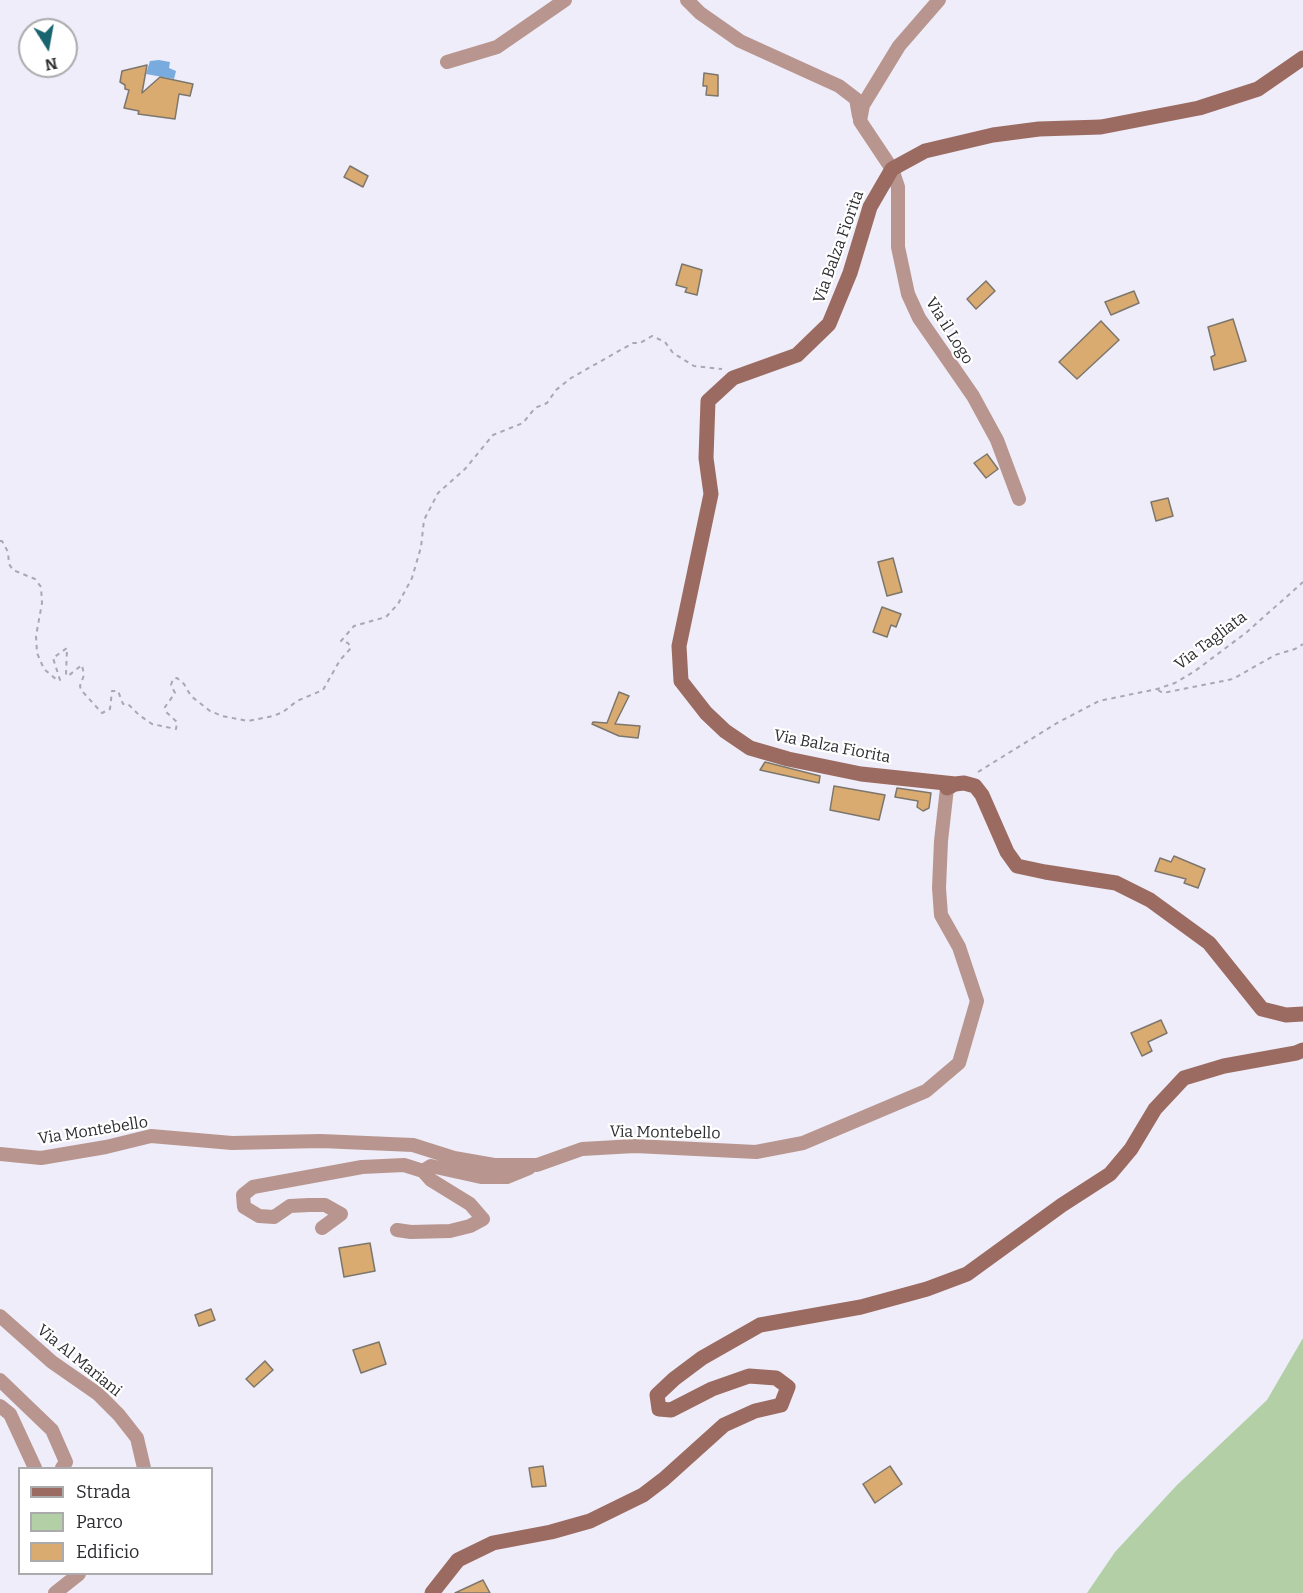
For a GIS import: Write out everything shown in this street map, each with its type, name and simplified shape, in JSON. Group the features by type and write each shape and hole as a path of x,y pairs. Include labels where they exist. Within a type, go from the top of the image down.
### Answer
{"street":[{"path":"447,62 497,47 565,0"},
{"path":"687,0 700,13 740,41 839,86 856,99 860,121 892,169 925,151 993,135 1039,129 1101,127 1198,108 1258,89 1303,58"},
{"path":"860,121 863,105 899,46 939,0"},
{"name":"Via il Logo","path":"892,169 898,187 898,247 908,294 919,318 973,396 997,440 1019,499"},
{"name":"Via Balza Fiorita","path":"892,169 870,207 850,273 829,324 797,355 733,378 708,401 706,458 711,494 679,646 681,681 706,713 725,731 750,748 788,759 861,774 955,785"},
{"path":"955,785 975,786 982,795 1007,852 1017,866 1116,883 1141,896 1209,943 1262,1009 1286,1015 1303,1014"},
{"name":"Via Montebello","path":"0,1154 41,1158 106,1147 151,1136 232,1143 321,1141 412,1144 454,1158 494,1165 537,1165 582,1149 635,1146 756,1152 803,1143 926,1091 959,1063 977,1001 959,947 941,915 939,876 955,785"},
{"path":"432,1593 459,1560 493,1543 551,1532 590,1521 643,1495 724,1425 755,1411 781,1405 788,1387 776,1378 749,1376 712,1389 671,1410 659,1409 657,1395 702,1358 760,1325 861,1306 927,1289 967,1274 1062,1205 1110,1174 1131,1149 1155,1109 1184,1078 1224,1066 1303,1050"},
{"path":"322,1228 341,1214 325,1205 309,1205 290,1206 274,1217 259,1216 244,1207 243,1195 253,1187 362,1167 404,1165 423,1171 431,1180 470,1204 483,1219 470,1226 450,1231 397,1230"},
{"path":"423,1171 431,1166 481,1177 507,1177 537,1165"},
{"name":"Via Al Mariani","path":"0,1316 52,1362 98,1394 119,1415 137,1438 144,1467"},
{"path":"0,1380 52,1430 66,1462 63,1467"},
{"path":"0,1406 10,1414 35,1467"},
{"path":"55,1593 78,1575"}],"path":[{"path":"0,541 8,552 9,564 13,570 35,579 41,586 42,603 36,636 37,653 44,669 60,680 54,658 67,648 66,675 68,676 82,665 84,675 81,690 102,713 110,708 112,691 118,691 123,704 128,704 152,724 176,729 177,722 166,712 165,707 175,693 171,685 177,678 184,684 191,696 210,711 222,716 248,721 273,716 283,712 297,701 323,690 340,660 351,648 348,643 342,641 354,626 386,617 398,604 412,578 421,547 424,520 438,493 465,469 493,435 523,423 535,408 547,402 556,390 571,378 633,343 640,343 652,336 664,342 673,353 694,366 722,369"},
{"name":"Via Tagliata","path":"955,785 1099,701 1175,683 1247,632 1303,582"},
{"path":"1157,689 1163,693 1233,679 1275,655 1295,650 1303,644"}],"green space":[{"path":"1303,1338 1303,1593 1087,1593 1115,1552 1177,1485 1267,1400"}],"water":[{"path":"150,61 170,62 169,68 176,71 174,79 146,74"}],"building":[{"path":"147,65 142,93 160,77 193,84 190,96 179,94 175,119 138,114 139,111 124,108 129,90 125,89 125,85 120,82 122,71"},
{"path":"704,73 718,75 718,96 706,95 707,86 703,86"},
{"path":"350,166 368,176 363,187 344,177"},
{"path":"682,264 702,270 697,295 685,292 687,288 676,285"},
{"path":"986,281 995,291 976,309 967,299"},
{"path":"1134,291 1139,303 1111,315 1105,302"},
{"path":"1233,319 1246,361 1214,370 1211,357 1215,355 1208,327"},
{"path":"1101,321 1119,340 1077,379 1059,362"},
{"path":"987,454 998,469 986,478 974,463"},
{"path":"1168,498 1173,516 1156,521 1151,502"},
{"path":"893,558 902,592 887,596 878,562"},
{"path":"882,607 901,614 896,627 891,625 887,637 873,632"},
{"path":"619,692 629,696 615,724 640,726 638,738 619,736 592,724 593,722 607,723"},
{"path":"765,762 820,776 819,783 760,770"},
{"path":"834,786 885,795 879,820 830,810"},
{"path":"897,788 931,793 929,808 923,811 917,807 918,801 895,797"},
{"path":"1174,856 1205,869 1198,888 1184,883 1186,879 1155,871 1160,858 1171,862"},
{"path":"1161,1020 1167,1033 1148,1042 1152,1051 1142,1056 1131,1033"},
{"path":"370,1243 375,1271 344,1277 339,1248"},
{"path":"211,1309 215,1320 199,1326 195,1315"},
{"path":"379,1342 386,1364 361,1373 353,1350"},
{"path":"265,1361 273,1370 254,1387 246,1379"},
{"path":"543,1466 546,1486 532,1487 529,1468"},
{"path":"890,1466 902,1484 875,1503 863,1484"},
{"path":"483,1580 490,1593 455,1593"}]}
